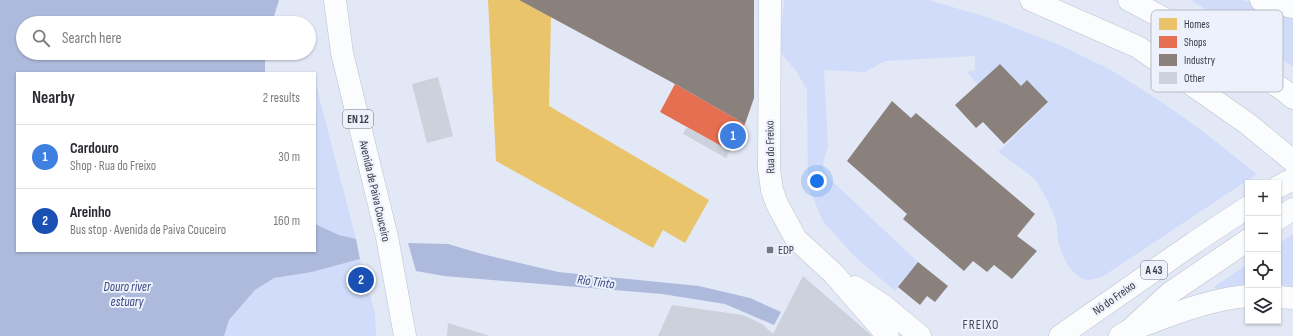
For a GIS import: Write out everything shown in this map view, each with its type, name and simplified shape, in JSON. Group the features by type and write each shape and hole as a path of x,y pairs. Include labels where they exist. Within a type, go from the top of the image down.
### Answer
{"main road":[{"name":"Avenida de Paiva Couceiro","path":"335,0 342,53 387,237 405,336"},
{"name":"Rua do Freixo","path":"770,0 769,169 771,186 777,204 796,239 832,273 888,336"},
{"path":"1031,0 1138,47 1151,56"},
{"path":"1129,0 1151,12"},
{"path":"1261,0 1293,7"},
{"path":"1202,92 1248,124 1293,161"},
{"path":"1281,185 1293,179"},
{"name":"Nó do Freixo","path":"1060,336 1245,209"},
{"path":"1281,217 1293,209"},
{"name":"A 43","path":"1125,333 1170,293 1245,242"},
{"name":"Rua do Freixo","path":"832,273 884,306 920,336"},
{"path":"1125,333 1200,306 1230,298 1245,296"},
{"path":"1281,297 1293,298"}],"shaded area":[{"path":"784,0 928,0 987,17 1062,46 1111,70 1163,103 1201,130 1257,174 1248,180 1245,180 1245,182 1102,277 1086,280 1074,273 1063,256 1059,245 1056,221 1037,182 1025,171 998,152 1048,103 1027,80 1021,86 1000,64 978,85 967,72 975,70 975,56 885,61 865,72 824,70 828,146 823,169 832,181 918,262 895,291 853,255 823,221 808,187 807,90 796,71 779,51"},
{"path":"1191,0 1243,0 1293,12 1293,67 1283,60 1283,10 1206,10"},
{"path":"316,85 356,239 339,235 316,224"},
{"path":"1293,234 1293,287 1281,285 1281,242"},
{"path":"360,259 375,313 376,336 224,336 229,320 255,290 274,278 312,272"},
{"path":"1245,266 1245,284 1217,289 1214,287"}],"water":[{"name":"Douro river estuary","path":"0,0 279,0 274,16 16,16 16,60 265,60 265,72 16,72 16,252 316,252 316,224 339,235 356,239 360,259 312,272 274,278 255,290 229,320 224,336 0,336"},
{"name":"Rio Tinto","path":"408,243 448,244 482,254 558,272 699,286 750,298 781,312 774,325 725,304 662,294 444,276 416,271"}],"building: Homes":[{"path":"488,0 519,0 551,17 549,106 709,200 685,243 663,230 653,248 496,161"}],"building: Shops":[{"path":"675,84 745,124 730,151 660,112"}],"building: Industry":[{"path":"519,0 754,0 754,98 745,124 675,84"},
{"path":"1000,64 1021,86 1027,80 1048,102 1004,144 983,122 976,128 955,105"},
{"path":"892,101 911,118 916,113 1035,214 1017,236 1037,251 1012,279 994,265 987,272 973,261 964,271 903,219 907,214 847,161"},
{"path":"918,262 948,286 935,302 927,296 920,305 898,287"}],"building: Other":[{"path":"438,77 453,136 427,143 412,84"},
{"path":"687,127 730,151 726,158 683,134"},
{"path":"803,276 872,336 658,336 672,305 743,315 762,324 773,334"},
{"path":"448,323 490,336 447,336"}],"place":[{"name":"Cardouro","path":"733,136"},
{"name":"EDP","path":"770,250"},
{"name":"Areinho","path":"361,280"}],"district":[{"name":"FREIXO","path":"981,324"}]}
